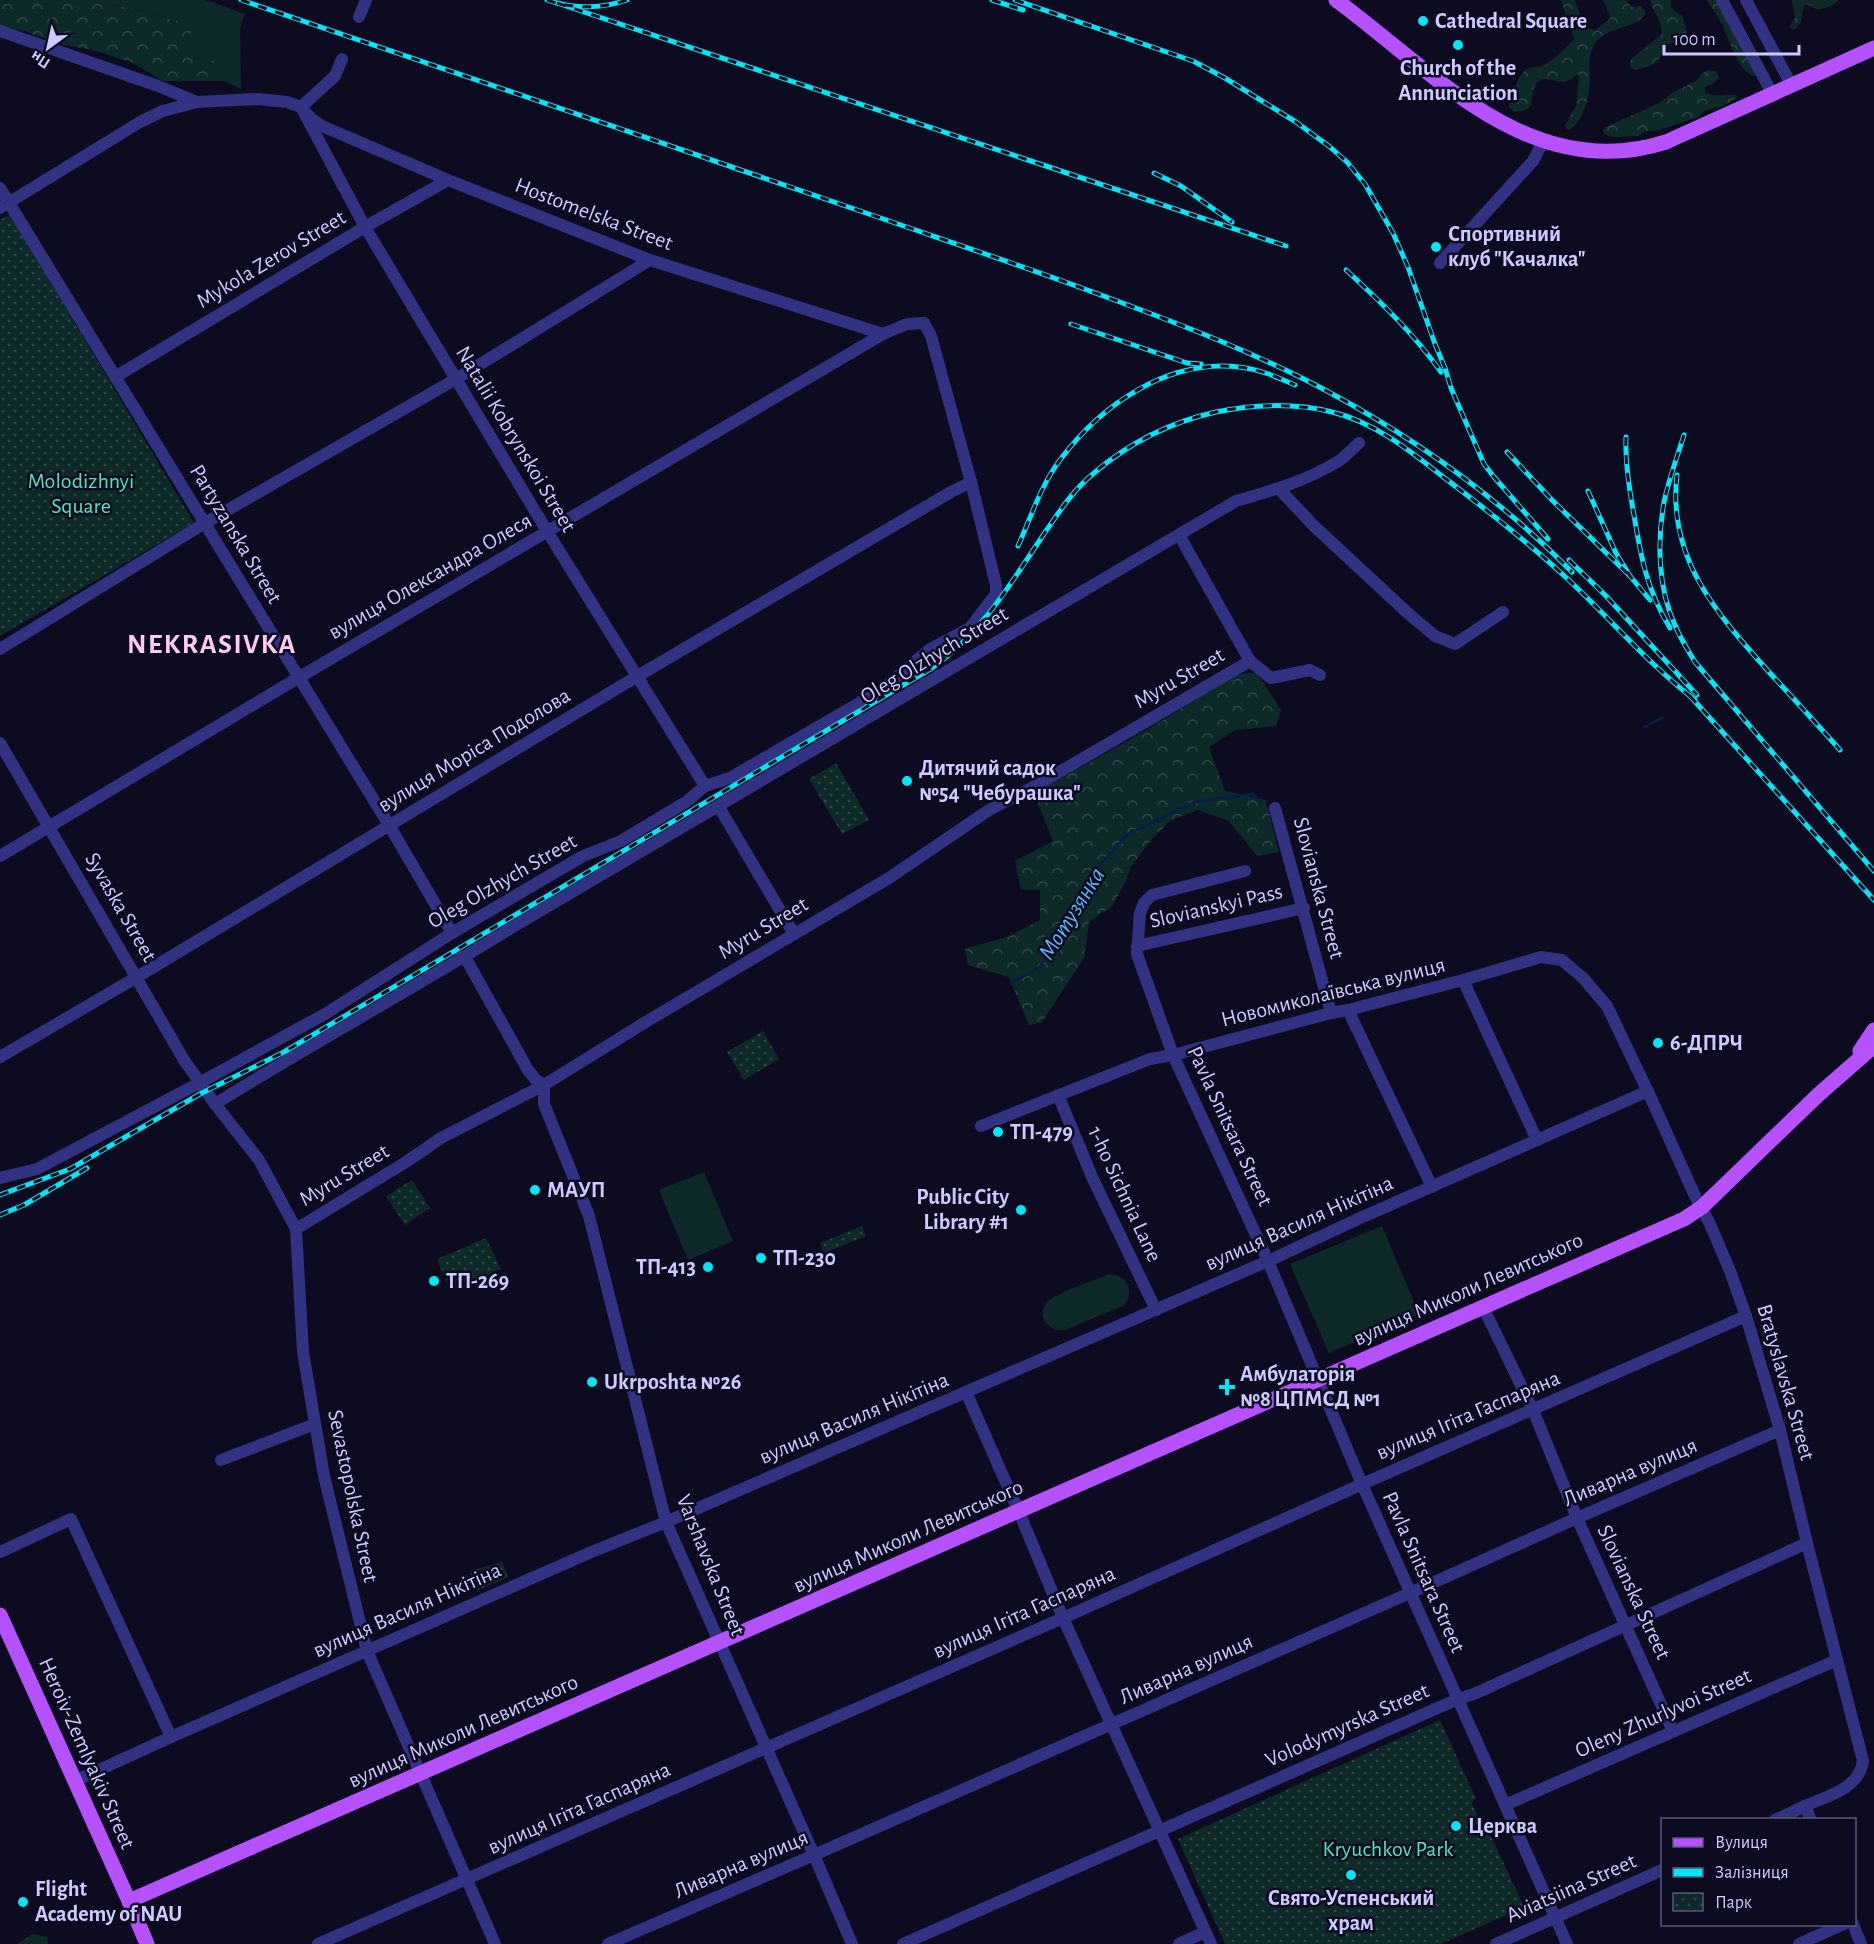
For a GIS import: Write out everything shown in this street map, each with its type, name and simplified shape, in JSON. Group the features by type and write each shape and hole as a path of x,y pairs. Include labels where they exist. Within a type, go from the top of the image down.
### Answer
{"main road":[{"path":"1336,0 1464,100 1506,126 1543,142 1602,151 1650,147 1682,135 1874,48"},
{"path":"1850,1066 1874,1030"},
{"path":"1850,1066 1874,1046"},
{"name":"вулиця Миколи Левитського","path":"129,1901 1684,1219 1702,1207 1850,1066"},
{"name":"Heroiv-Zemlyakiv Street","path":"0,1615 147,1944"}],"street":[{"path":"359,17 366,0"},
{"path":"1722,0 1773,94"},
{"path":"1746,0 1792,86"},
{"name":"Hostomelska Street","path":"0,31 158,86 197,102 258,99 288,102 301,107 322,126 448,180 650,260 883,334"},
{"path":"301,107 334,76 342,58"},
{"path":"4,205 140,122 163,111 197,102"},
{"name":"Natalii Kobrynskoi Street","path":"301,107 366,227 456,379 636,677 705,786"},
{"path":"1440,263 1533,161 1543,142"},
{"name":"Mykola Zerov Street","path":"116,376 448,180"},
{"name":"Partyzanska Street","path":"0,188 4,205 116,376 452,933"},
{"path":"0,649 205,523 456,379 650,260"},
{"path":"883,334 907,324 924,323 931,336 971,482"},
{"name":"вулиця Олександра Олеся","path":"0,856 883,334"},
{"name":"Oleg Olzhych Street","path":"215,1104 1236,501 1279,489 1307,477 1339,461 1359,443"},
{"name":"Oleg Olzhych Street","path":"0,1178 37,1169 204,1087 325,1014 452,933 583,856 621,841 686,802 705,786 730,778 880,691 930,650 970,628 996,594 996,585 971,482"},
{"name":"вулиця Моріса Подолова","path":"0,1057 636,677 971,482"},
{"path":"1279,489 1315,527 1434,636 1455,644 1503,612"},
{"path":"1179,535 1250,660 1271,678 1311,670 1320,675"},
{"name":"Myru Street","path":"296,1229 441,1138 544,1085 889,878 990,810 1037,785 1250,660"},
{"name":"Syvaska Street","path":"0,743 184,1060 204,1087"},
{"path":"719,807 794,934"},
{"name":"Slovianska Street","path":"1275,808 1332,1013"},
{"name":"Slovianskyi Pass","path":"1140,914 1144,903 1152,895 1245,871"},
{"name":"Slovianskyi Pass","path":"1137,946 1304,908"},
{"name":"Pavla Snitsara Street","path":"1140,914 1137,954 1173,1055 1268,1261 1362,1484 1567,1944"},
{"path":"465,957 528,1070 544,1085"},
{"name":"Новомиколаївська вулиця","path":"981,1126 1150,1059 1463,980 1540,957 1563,960"},
{"name":"Bratyslavska Street","path":"1563,960 1583,978 1607,1006 1702,1207 1730,1271 1746,1316 1780,1430 1807,1544 1862,1753 1862,1768 1848,1786 1805,1806"},
{"path":"1463,980 1538,1140"},
{"path":"1348,1010 1432,1187"},
{"name":"Varshavska Street","path":"544,1085 544,1104 589,1216 666,1522 852,1944"},
{"name":"Sevastopolska Street","path":"204,1087 259,1160 296,1229 303,1352 315,1424 324,1476 367,1651 495,1944"},
{"name":"вулиця Василя Нікітіна","path":"75,1781 589,1552 666,1522 1156,1310 1648,1091"},
{"name":"1-ho Sichnia Lane","path":"1058,1095 1093,1179 1156,1310"},
{"name":"Slovianska Street","path":"1483,1307 1533,1410 1576,1518 1674,1731"},
{"name":"вулиця Ігіта Гаспаряна","path":"318,1944 1746,1316"},
{"path":"966,1392 1063,1618 1211,1944"},
{"path":"221,1460 315,1424"},
{"name":"Ливарна вулиця","path":"608,1944 1780,1430"},
{"path":"0,1552 71,1519 171,1737"},
{"name":"Volodymyrska Street","path":"903,1944 1458,1699 1474,1694 1807,1544"},
{"name":"Oleny Zhurlyvoi Street","path":"1505,1805 1837,1660"},
{"path":"1779,1818 1805,1806 1810,1818"},
{"name":"Aviatsiina Street","path":"1496,1944 1661,1870"},
{"path":"1799,1944 1840,1926"},
{"path":"1854,1926 1861,1944"},
{"path":"1179,1944 1205,1932"}],"green space":[{"path":"0,0 93,0 189,24 195,52 224,65 223,81 163,81 131,62 0,26"},
{"path":"93,0 206,0 245,14 240,28 241,89 223,81 223,65 195,53 188,24 136,9 98,3"},
{"path":"1561,0 1575,0 1588,28 1595,30 1609,20 1610,16 1603,0 1626,0 1631,7 1640,6 1645,10 1645,14 1640,19 1606,34 1595,44 1590,58 1590,80 1585,108 1578,121 1569,130 1565,125 1576,106 1579,75 1565,82 1540,80 1534,88 1532,102 1528,108 1514,112 1509,107 1515,86 1524,71 1549,62 1574,39"},
{"path":"1650,0 1671,0 1671,7 1683,17 1687,35 1685,42 1665,44 1661,56 1655,63 1635,70 1630,67 1631,59 1662,34 1661,24"},
{"path":"1707,0 1719,0 1756,75 1753,76 1747,72 1738,61 1722,24"},
{"path":"1792,0 1839,0 1831,6 1818,10 1807,4 1803,6 1800,23 1794,30 1789,27 1795,18"},
{"path":"1707,70 1716,71 1719,77 1714,83 1705,87 1705,92 1716,95 1736,95 1737,98 1721,107 1705,110 1698,117 1659,130 1643,132 1639,136 1605,135 1603,130 1606,127 1659,103 1696,81"},
{"name":"Molodіzhnyi Square","path":"10,214 194,523 0,636 0,220"},
{"path":"1256,672 1281,710 1276,726 1235,730 1209,747 1225,791 1266,800 1279,852 1257,856 1229,821 1198,810 1171,820 1150,841 1131,867 1112,906 1089,922 1084,958 1042,1022 1029,1025 1009,977 968,965 965,949 1010,936 1040,920 1040,890 1021,890 1015,861 1053,841 1034,794 1145,731 1236,675"},
{"path":"836,763 869,820 842,834 809,779"},
{"path":"763,1031 779,1059 744,1080 727,1052"},
{"path":"704,1172 733,1241 688,1260 659,1190"},
{"path":"412,1180 430,1208 405,1225 386,1196"},
{"path":"862,1226 866,1236 824,1253 820,1243"},
{"path":"1382,1226 1419,1314 1329,1353 1290,1264"},
{"path":"486,1238 501,1269 449,1289 437,1259"},
{"path":"1109,1274 1120,1277 1127,1284 1129,1294 1125,1305 1065,1330 1054,1329 1043,1318 1044,1307 1051,1298"},
{"path":"502,1562 508,1577 476,1591 470,1571"},
{"name":"Kryuchkov Park","path":"1440,1720 1476,1799 1472,1804 1485,1833 1489,1832 1524,1907 1441,1944 1225,1944 1178,1839"},
{"path":"33,1934 47,1937 48,1944 16,1944"}],"waterway":[{"name":"Мотузянка","path":"1645,727 1663,717"},
{"name":"Мотузянка","path":"1011,983 1040,967 1092,874 1128,834 1195,802 1253,794 1260,801"}],"railway":[{"path":"241,0 1018,265 1246,352 1325,390 1424,449 1486,495 1572,572"},
{"path":"547,0 587,7 627,0"},
{"path":"992,0 1023,10"},
{"path":"1015,0 1193,61 1296,122 1347,162 1365,184 1393,233 1408,267 1451,388 1484,464 1548,539"},
{"path":"557,3 1286,246"},
{"path":"1154,173 1181,186 1232,222"},
{"path":"1346,270 1396,318 1441,372"},
{"path":"1071,324 1187,363 1201,364"},
{"path":"1018,546 1042,491 1060,460 1095,421 1138,390 1162,378 1186,370 1212,366 1254,370 1295,385"},
{"path":"0,1195 70,1169 200,1094 284,1052 932,668 950,654 981,623 1061,510 1086,480 1107,462 1136,443 1199,416 1245,407 1289,406 1332,412 1377,430 1417,456 1526,542 1574,585 1663,673 1695,700"},
{"path":"1684,435 1666,493 1660,533 1662,581 1669,611 1677,630 1695,662 1874,871"},
{"path":"1626,437 1629,485 1642,560 1650,587 1670,628"},
{"path":"1507,452 1552,500 1630,576"},
{"path":"1677,475 1676,505 1680,533 1688,559 1700,583 1731,628 1840,750"},
{"path":"1588,491 1616,553 1630,576 1650,600"},
{"path":"1569,560 1606,596 1697,695"},
{"path":"1690,696 1874,900"},
{"path":"0,1215 24,1205 87,1168"}],"place":[{"name":"Cathedral Square","path":"1423,21"},
{"name":"Church of the Annunciation","path":"1458,45"},
{"name":"Спортивний клуб \"Качалка\"","path":"1436,247"},
{"name":"Дитячий садок №54 \"Чебурашка\"","path":"907,781"},
{"name":"6-ДПРЧ","path":"1658,1043"},
{"name":"ТП-479","path":"998,1132"},
{"name":"МАУП","path":"535,1190"},
{"name":"Public City Library #1","path":"1021,1210"},
{"name":"ТП-230","path":"761,1258"},
{"name":"ТП-413","path":"708,1267"},
{"name":"ТП-269","path":"434,1281"},
{"name":"Ukrposhta №26","path":"592,1382"},
{"name":"Амбулаторія №8 ЦПМСД №1","path":"1227,1387"},
{"name":"Церква","path":"1456,1826"},
{"name":"Свято-Успенський храм","path":"1351,1875"},
{"name":"Flight Academy of NAU","path":"23,1902"}],"district":[{"name":"NEKRASIVKA","path":"212,645"}]}
